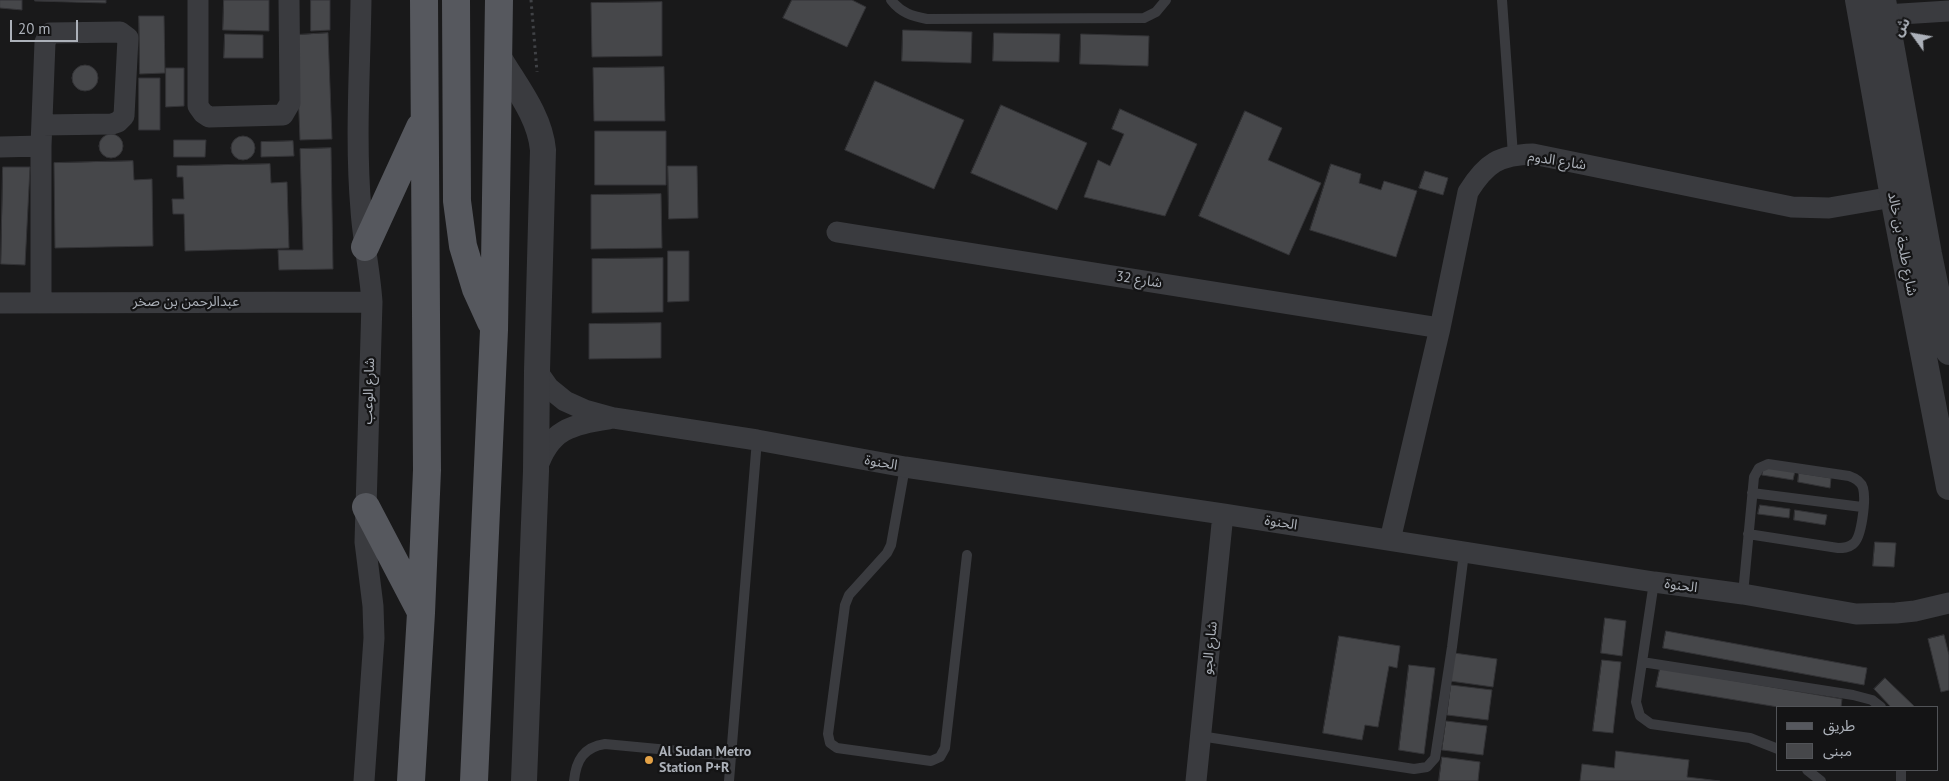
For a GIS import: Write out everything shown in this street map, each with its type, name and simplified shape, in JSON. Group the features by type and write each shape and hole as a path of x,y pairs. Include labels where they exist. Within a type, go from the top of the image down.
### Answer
{"main road":[{"path":"411,781 427,470 424,0"},
{"path":"456,0 457,201 466,254 476,289 494,330"},
{"path":"474,781 494,330 499,0"},
{"path":"365,247 424,118"},
{"path":"366,507 421,613"}],"street":[{"path":"198,0 198,106 209,118 283,115 287,110 290,103 289,0"},
{"name":"شارع الوعب","path":"361,0 359,174 372,302 365,542 373,606 374,638 364,781"},
{"path":"1872,8 1949,11"},
{"name":"شارع طلحة بن خالد","path":"1872,8 1893,197 1949,487"},
{"name":"شارع طلحة بن خالد","path":"1872,8 1936,259 1949,352"},
{"path":"0,146 42,136 118,122 124,116 128,38 120,32 50,32 45,42 42,136 41,303"},
{"path":"499,58 538,123 544,150 536,471 524,781"},
{"name":"شارع الدوم","path":"1390,540 1440,328 1468,192 1479,175 1494,162 1513,155 1533,154 1792,206 1829,208 1893,197"},
{"name":"شارع 32","path":"837,232 1440,328"},
{"name":"عبدالرحمن بن صخر","path":"0,303 372,302"},
{"name":"الحنوة","path":"537,371 549,388 565,401 585,410 614,418 757,440 905,468 1224,514 1654,582 1743,594 1856,614 1915,611 1949,603"},
{"name":"الحنوة","path":"536,471 541,456 550,442 562,431 577,424 614,418"},
{"name":"شارع الجو","path":"1196,781 1224,514"}],"lane":[{"path":"891,0 898,8 910,16 927,18 1144,18 1156,12 1166,0"},
{"path":"1502,0 1513,155"},
{"path":"729,781 757,440"},
{"path":"1743,594 1748,534 1752,493 1755,472 1763,465 1768,464 1856,478 1864,489 1858,538 1847,547 1838,548 1748,534"},
{"path":"905,468 891,545 887,553 848,595 845,605 828,734 830,743 837,748 931,761 940,757 945,748 967,555"},
{"path":"1752,493 1862,507"},
{"path":"1200,736 1414,769 1426,768 1435,758 1464,552"},
{"path":"1654,582 1636,702 1640,716 1644,721 1651,724 1750,738 1776,748"},
{"path":"1642,662 1853,695 1872,700 1881,706"},
{"path":"574,781 576,766 580,757 596,745 606,744 732,756"},
{"path":"1808,771 1821,781"}],"building":[{"path":"0,0 22,0 22,10 0,8"},
{"path":"106,0 106,3 35,1"},
{"path":"224,0 269,0 269,31 223,30"},
{"path":"311,0 330,0 330,30 311,31"},
{"path":"792,0 852,0 866,7 847,47 783,18"},
{"path":"662,2 662,56 592,57 591,3"},
{"path":"139,16 164,16 165,73 140,74"},
{"path":"903,30 972,32 971,63 902,61"},
{"path":"328,33 332,139 300,140 296,35"},
{"path":"994,33 1060,34 1059,62 993,61"},
{"path":"225,34 263,35 263,58 224,58"},
{"path":"1081,34 1149,36 1148,66 1080,64"},
{"path":"85,65 94,69 98,78 94,87 85,91 76,87 72,78 76,69"},
{"path":"664,67 665,121 594,121 593,68"},
{"path":"166,68 184,68 184,106 166,107"},
{"path":"139,78 160,78 160,130 139,130"},
{"path":"875,81 964,120 934,189 845,150"},
{"path":"1001,105 1087,143 1057,210 971,173"},
{"path":"1120,109 1197,144 1165,216 1084,197 1098,160 1110,166 1124,134 1112,129"},
{"path":"1245,111 1282,128 1268,160 1321,183 1289,255 1199,216"},
{"path":"595,131 666,131 666,185 595,185"},
{"path":"111,134 120,137 123,146 120,155 111,158 102,155 99,146 102,137"},
{"path":"243,136 251,140 255,148 251,156 243,160 235,156 231,148 235,140"},
{"path":"174,140 206,140 205,157 174,157"},
{"path":"293,141 294,156 261,157 261,142"},
{"path":"331,148 333,269 279,270 278,250 303,250 300,149"},
{"path":"133,161 134,180 152,179 153,246 55,248 54,163"},
{"path":"270,164 271,183 287,182 289,248 185,251 184,214 173,214 172,199 184,199 183,177 177,177 177,166"},
{"path":"1331,164 1361,174 1359,183 1381,190 1384,181 1417,191 1396,257 1310,230"},
{"path":"668,166 697,166 698,218 669,219"},
{"path":"3,167 30,167 25,265 1,264"},
{"path":"1425,171 1448,178 1443,195 1419,188"},
{"path":"661,194 662,248 591,249 591,195"},
{"path":"668,251 689,251 689,301 668,302"},
{"path":"663,258 663,312 592,313 592,259"},
{"path":"661,323 661,358 589,359 589,324"},
{"path":"1764,466 1795,471 1793,480 1762,475"},
{"path":"1799,473 1831,478 1830,488 1798,482"},
{"path":"1760,505 1790,509 1789,518 1758,514"},
{"path":"1795,510 1827,515 1825,525 1794,520"},
{"path":"1875,542 1896,543 1894,567 1873,566"},
{"path":"1605,618 1626,621 1622,656 1601,653"},
{"path":"1666,631 1867,668 1864,685 1663,648"},
{"path":"1944,635 1949,655 1949,690 1941,692 1928,639"},
{"path":"1339,636 1400,646 1397,668 1389,666 1378,727 1365,725 1362,740 1323,733"},
{"path":"1454,653 1497,659 1493,687 1450,681"},
{"path":"1602,660 1621,662 1613,733 1593,731"},
{"path":"1409,665 1435,668 1424,754 1399,750"},
{"path":"1660,668 1842,699 1841,706 1776,707 1656,687"},
{"path":"1885,678 1914,706 1890,706 1874,689"},
{"path":"1451,685 1492,690 1488,720 1447,715"},
{"path":"1446,721 1487,726 1483,755 1442,750"},
{"path":"1616,751 1689,760 1687,777 1720,781 1580,781 1582,764 1614,768"},
{"path":"1442,757 1480,762 1478,781 1439,781"}],"place":[{"name":"Al Sudan Metro Station P+R","path":"649,760"}]}
